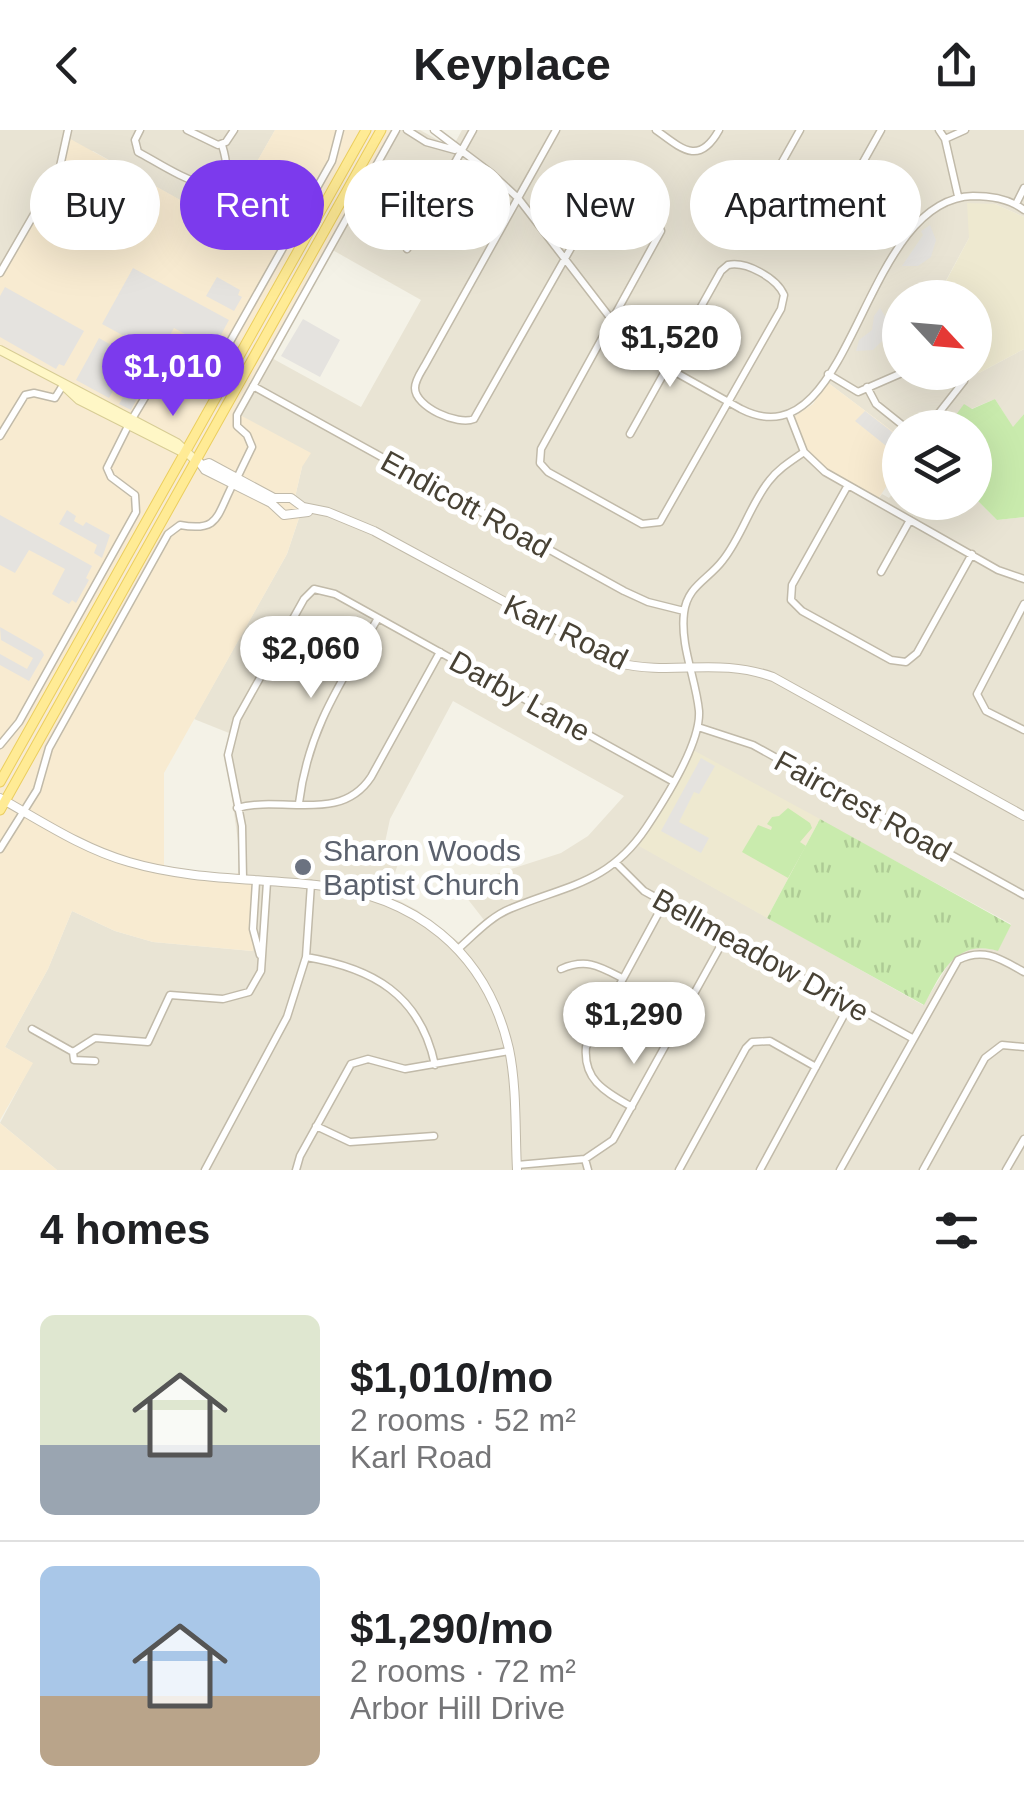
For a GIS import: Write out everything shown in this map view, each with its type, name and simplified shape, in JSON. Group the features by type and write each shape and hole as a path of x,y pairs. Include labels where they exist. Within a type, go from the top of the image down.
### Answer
{"main road":[{"path":"0,782 366,130"},
{"path":"2,803 199,463 381,130"},
{"path":"0,350 63,385 70,395 130,422 199,463"}],"street":[{"path":"0,273 58,171 68,130"},
{"path":"187,130 222,145"},
{"path":"222,145 234,130"},
{"path":"0,745 19,722 138,506 135,495 111,477 106,468 130,422 159,374 172,372 198,384 209,379 332,161 340,130"},
{"path":"0,849 25,812 41,781 52,743 168,534 180,525 201,529 210,526 235,481 252,447 236,419 396,130"},
{"path":"407,130 426,142 461,152"},
{"path":"434,130 492,173 518,198 636,347 754,416 790,416 815,396 905,236 927,212 958,196 987,196 1024,210"},
{"path":"457,160 473,130"},
{"path":"556,130 416,381 416,393 423,403 461,423 478,414 598,202 606,194 621,195 654,213 661,224 659,237 540,448 540,464 548,472 642,524 654,525 664,517 781,309 784,295 778,284 743,265 728,264 630,434"},
{"path":"656,130 685,149 702,151 719,130"},
{"path":"800,130 770,188 780,203 809,220 826,221 834,214 881,130"},
{"path":"938,130 945,138 958,196"},
{"path":"945,138 964,130"},
{"path":"139,131 135,140 138,152 202,186 218,184 224,178 227,169 222,145"},
{"path":"1016,204 1024,188"},
{"path":"828,374 858,392 882,381"},
{"path":"0,436 25,396 34,393 54,398 63,385"},
{"name":"Endicott Road","path":"253,386 624,591 684,611"},
{"path":"867,387 884,410"},
{"path":"790,416 804,452 825,472 882,504"},
{"path":"458,950 510,908 586,883 616,864 648,825 698,728 683,631 684,611 696,584 724,559 766,484 804,452"},
{"path":"199,463 208,463 286,516 296,508 291,498 282,500 235,481"},
{"path":"848,485 792,585 792,600 802,611 891,660 906,662 917,653 972,554"},
{"path":"280,510 282,500"},
{"name":"Karl Road","path":"296,508 331,514 374,531 596,654 639,668 734,666 774,677 1024,816"},
{"path":"881,572 910,520 998,570 1024,578"},
{"name":"Darby Lane","path":"237,808 228,755 238,720 304,599 314,589 327,590 672,781"},
{"path":"1024,604 979,687 978,702 986,711 1024,730"},
{"path":"299,804 308,750 378,618"},
{"path":"243,879 242,826 237,808 276,802 318,806 338,803 365,786 440,652"},
{"name":"Faircrest Road","path":"698,728 753,745 1024,894"},
{"path":"2,803 91,848 128,862 194,876 354,890 389,901 424,920 472,966 498,1012 509,1051 517,1167 585,1159 613,1140 726,936"},
{"name":"Bellmeadow Drive","path":"616,864 632,882 664,902 912,1038"},
{"path":"256,881 253,929 261,956"},
{"path":"94,1061 74,1060 74,1052 84,1042 105,1036 148,1042 166,998 174,994 222,999 249,992 257,982 267,882"},
{"path":"205,1170 286,1017 306,956 311,884"},
{"path":"632,1106 600,1088 586,1065 589,1038 664,902"},
{"path":"840,1170 951,968 970,954 984,952 1024,972"},
{"path":"306,956 356,968 400,996 424,1031 435,1065"},
{"path":"561,969 588,962 622,978"},
{"path":"760,1170 850,1004"},
{"path":"32,1029 74,1052"},
{"path":"679,1170 752,1042 770,1042 816,1067"},
{"path":"923,1170 985,1058 1002,1044 1024,1047"},
{"path":"296,1170 351,1064 368,1059 405,1069 509,1051"},
{"path":"316,1126 350,1142 434,1136"},
{"path":"1006,1170 1024,1138"},
{"path":"585,1159 588,1170"}],"shaded area":[{"path":"0,130 275,130 258,160 180,160 180,200 160,189 160,160 109,160 93,151 78,160 30,160 30,221 0,273"},
{"path":"275,130 393,130 377,160 344,160 344,220 238,414 311,453 302,467 293,506 302,509 287,554 164,773 164,869 232,876 238,873 260,883 253,951 153,942 115,931 72,911 48,969 5,1047 33,1063 0,1120 0,273 30,221 30,250 160,250 160,189 180,200 180,250 324,250 324,160 258,160"},
{"path":"393,130 420,130 452,148 462,130 1024,130 1024,217 995,204 969,238 946,280 882,280 882,390 992,390 992,366 1024,349 1024,414 1013,428 995,399 970,410 882,410 882,423 827,382 803,412 877,501 882,494 882,520 1024,517 1024,1170 57,1170 0,1123 32,1063 5,1047 48,969 72,911 115,931 153,942 252,951 260,883 238,873 239,849 227,761 229,733 194,719 287,554 302,509 293,506 302,467 237,413 268,356 361,407 421,300 329,248 344,220 344,250 510,250 510,160 377,160","holes":["453,701 624,796 588,836 561,853 496,874 463,893 484,920 460,943 417,910 388,895 401,854 384,847 390,819","693,751 1011,924 998,950 973,947 953,957 923,1005 640,846"]},
{"path":"65,136 108,160 61,160"},
{"path":"967,203 995,204 1024,217 1024,349 992,366 992,280 947,280 969,238"},
{"path":"930,225 936,240 931,257 918,266 902,266 913,250 921,250 921,231"},
{"path":"133,268 229,320 216,344 210,341 207,346 174,328 159,355 102,324"},
{"path":"217,277 240,290 238,295 242,297 234,311 206,296"},
{"path":"5,287 84,331 64,366 59,364 56,369 0,337 0,296"},
{"path":"880,308 882,341 873,350 856,351 859,340 872,330"},
{"path":"303,319 340,340 320,377 281,356"},
{"path":"99,338 153,369 131,410 119,404 132,381 122,375 109,398 76,380"},
{"path":"827,382 882,423 882,493 876,502 825,473 802,450 788,421 813,404"},
{"path":"865,411 882,424 882,443 855,421"},
{"path":"67,510 76,516 74,521 83,526 86,522 110,535 102,558 94,553 97,545 59,524"},
{"path":"0,515 92,566 76,603 72,600 69,604 52,594 65,569 29,550 15,573 0,565"},
{"path":"0,627 42,651 44,655 29,681 0,665 0,654 27,669 33,658 1,640"},
{"path":"693,750 820,819 767,918 639,846"},
{"path":"701,758 715,766 699,794 694,792 679,822 709,838 701,853 661,831"},
{"path":"0,1123 57,1170 0,1170"}],"green space":[{"path":"995,399 1013,427 1024,414 1024,517 997,520 992,515 992,410 960,410 964,404 972,409"},
{"path":"788,808 812,828 800,842 806,846 788,878 742,852 758,825 771,830 767,824 772,817"},
{"path":"820,819 1011,925 998,951 983,948 960,954 944,971 924,1005 767,918"}],"place":[{"name":"Sharon Woods Baptist Church","path":"303,867"}]}
